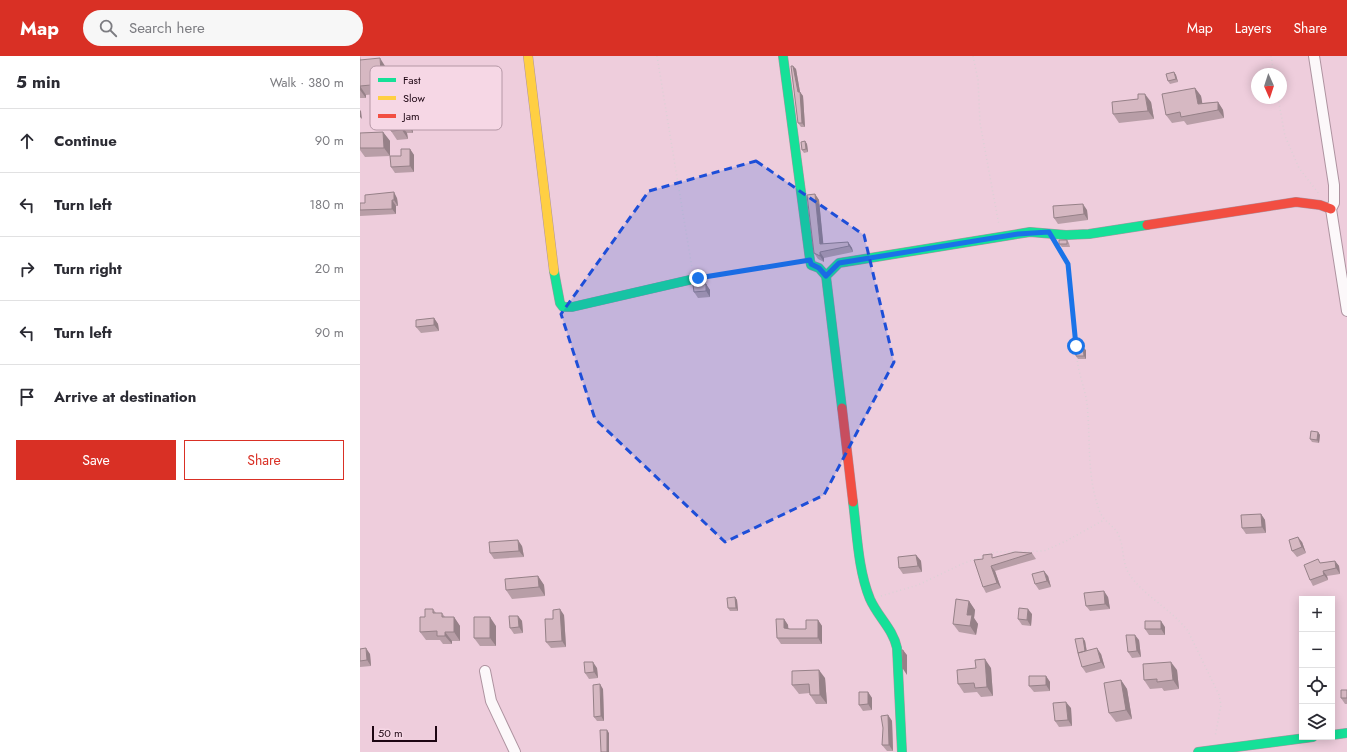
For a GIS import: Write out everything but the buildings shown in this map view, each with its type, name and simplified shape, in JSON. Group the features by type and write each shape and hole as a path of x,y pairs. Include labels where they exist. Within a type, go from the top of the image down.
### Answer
{"street":[{"path":"528,56 554,270 560,303 563,307 572,307 698,278"},
{"path":"783,56 810,260 811,264 819,268 826,276 864,582 871,601 889,627 897,648 902,752"},
{"path":"1314,56 1334,185 1334,202 1331,209 1347,311"},
{"path":"826,276 839,263 1030,232 1049,232 1066,235 1089,234 1296,202 1320,205 1331,209"},
{"path":"485,671 491,701 515,752"},
{"path":"1335,735 1347,733"},
{"path":"1198,752 1299,739"}],"path":[{"path":"657,56 693,276 698,278 810,260"},
{"path":"973,56 978,80 980,122 1002,237"},
{"path":"1271,56 1273,68"},
{"path":"1279,104 1285,136 1298,168 1322,198"},
{"path":"1049,232 1063,255 1070,274 1078,367 1087,404 1090,468 1098,507 1104,520 1116,530 1120,536 1124,563 1129,573 1184,627 1215,686 1221,705 1211,750"},
{"path":"871,601 884,594 918,585 962,564 995,552 1044,551 1066,541 1104,520"}],"highlighted area":[{"path":"756,161 864,235 894,362 824,495 725,542 595,419 561,314 649,191"}],"traffic: fast":[{"path":"783,56 810,260 811,265 819,268 826,276 842,408"},
{"path":"826,276 839,263 1030,232 1066,235 1089,234 1147,225"},
{"path":"554,271 560,303 563,307 572,307 698,278"},
{"path":"853,502 858,551 866,588 873,605 889,629 897,648 902,752"},
{"path":"1335,735 1347,733"},
{"path":"1198,752 1299,739"}],"traffic: slow":[{"path":"528,56 554,271"}],"traffic: jam":[{"path":"1147,225 1296,202 1320,205 1331,209"},
{"path":"842,408 853,502"}],"route":[{"path":"698,278 800,260 810,260 811,264 819,268 826,276 839,263 939,248 1030,232 1049,232 1068,264 1076,346"}]}
